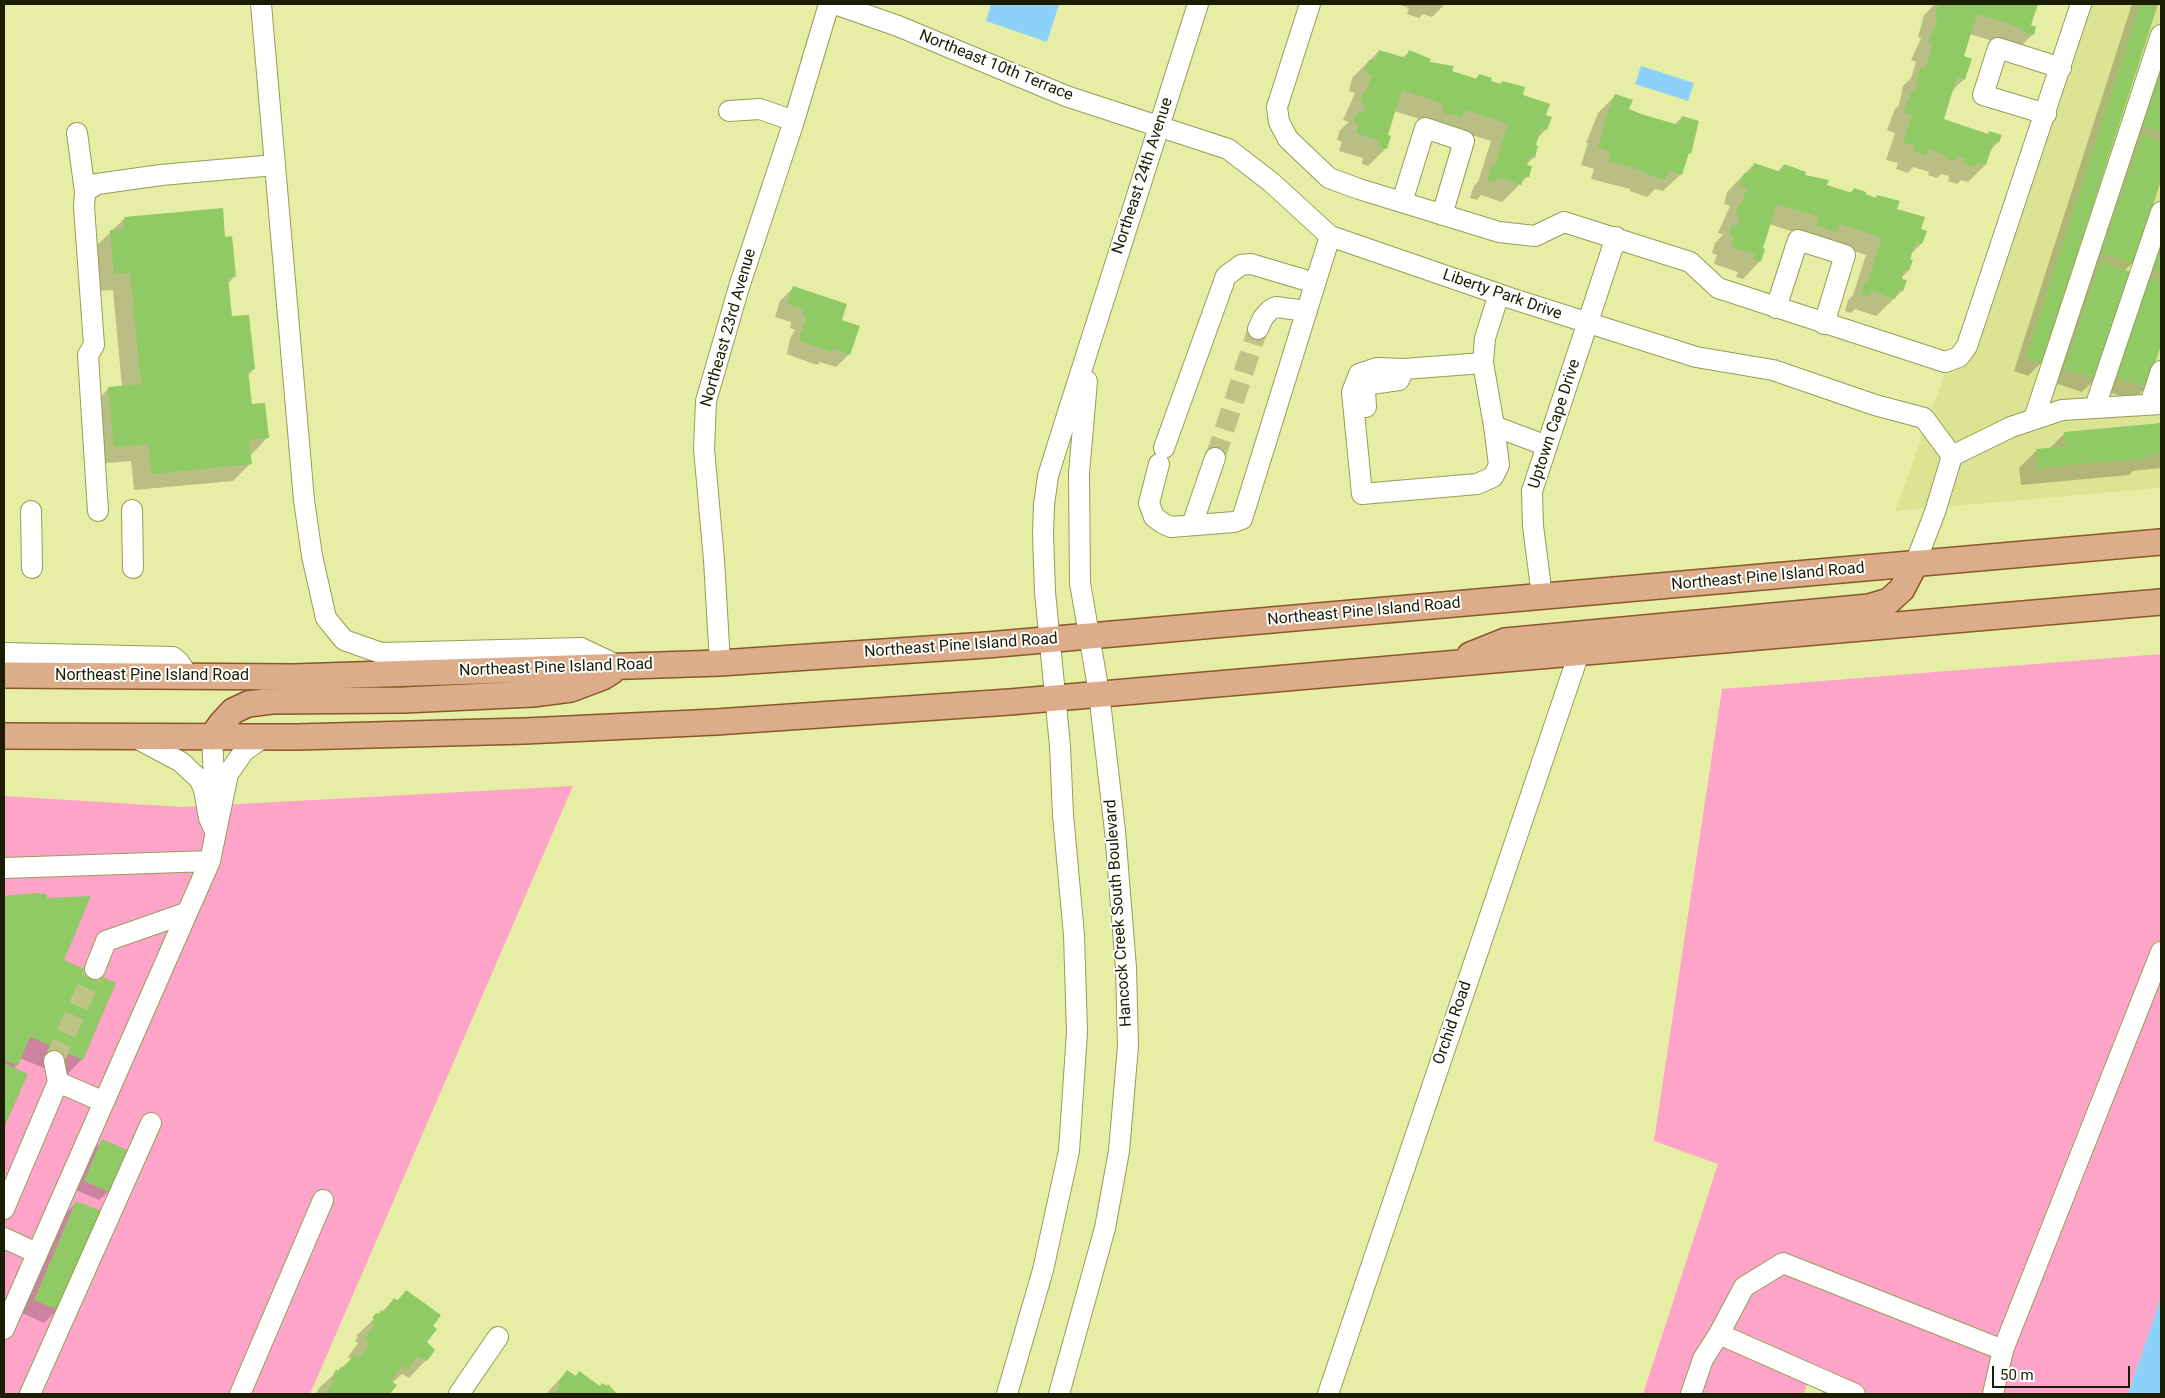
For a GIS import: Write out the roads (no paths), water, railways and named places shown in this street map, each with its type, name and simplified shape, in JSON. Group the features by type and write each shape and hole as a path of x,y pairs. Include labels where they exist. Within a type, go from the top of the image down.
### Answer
{"main road":[{"name":"Northeast Pine Island Road","path":"4,675 294,676 720,663 1090,636 2161,542"},
{"path":"1444,665 1505,641 1870,607 1889,601 1902,589 1915,564"},
{"path":"4,736 264,737 525,731 674,724 1054,698 2161,602"},
{"path":"212,737 233,711 248,704 272,701 404,700 533,694 571,689 603,677 619,666"}],"street":[{"path":"261,4 304,500 312,556 326,618 344,640 381,654 581,648 619,666"},
{"name":"Northeast 23rd Avenue","path":"720,663 714,560 704,449 706,401 739,287 794,121 829,4"},
{"name":"Northeast 10th Terrace","path":"835,4 898,26 1066,96 1159,125"},
{"name":"Northeast 24th Avenue","path":"1050,639 1045,592 1043,534 1048,476 1198,4"},
{"path":"1310,4 1277,107 1279,122 1288,139 1330,178 1499,232 1535,236 1564,222 1616,237 1690,262 1718,288 1945,362 1959,357 1967,346 2046,114 2081,4"},
{"path":"2034,419 2161,35"},
{"path":"2046,114 1983,95 1998,48 2061,68"},
{"path":"729,111 760,109 794,121"},
{"name":"Liberty Park Drive","path":"1159,125 1228,148 1270,182 1330,236 1499,294 1696,357 1773,370 1875,405 1924,418 1952,456"},
{"path":"1402,202 1425,128 1464,141 1442,214"},
{"path":"78,133 86,192 84,207 94,345 88,355 98,510"},
{"path":"86,192 97,184 275,165"},
{"path":"2095,407 2161,212"},
{"path":"1315,283 1251,264 1241,265 1226,276 1162,456 1149,503 1154,517 1171,527 1234,522 1242,519 1330,236"},
{"name":"Uptown Cape Drive","path":"1542,596 1533,526 1532,491 1616,237"},
{"path":"1776,308 1798,240 1845,255 1824,324"},
{"path":"1483,363 1404,369 1398,380 1371,384 1365,390 1367,444 1358,453 1362,494 1477,484 1493,477 1499,465 1483,363 1485,338 1499,294"},
{"path":"1258,329 1266,314 1276,306 1306,311"},
{"name":"Northeast 24th Avenue","path":"1089,349 1079,473 1080,583 1090,636"},
{"path":"1915,564 1935,512 1952,456 2011,427 2062,410 2156,404 2161,371"},
{"path":"1494,426 1547,446"},
{"path":"1192,526 1215,458"},
{"path":"132,510 133,568"},
{"path":"31,511 32,568"},
{"name":"Hancock Creek South Boulevard","path":"1059,1394 1105,1228 1119,1151 1128,1046 1129,1008 1114,831 1099,693 1090,636"},
{"path":"1007,1394 1043,1270 1067,1160 1075,1088 1077,1032 1074,935 1050,639"},
{"path":"4,653 173,657 189,677"},
{"name":"Orchid Road","path":"1328,1394 1579,653"},
{"path":"134,737 180,762 200,780 204,790 209,818 216,834"},
{"path":"212,737 216,834"},
{"path":"4,1329 210,861 228,774 244,751 264,737"},
{"path":"4,868 210,861"},
{"path":"95,969 106,941 186,913"},
{"path":"1993,1394 2003,1350 2161,952"},
{"path":"4,1210 58,1082 54,1061"},
{"path":"58,1082 104,1102"},
{"path":"30,1394 151,1123"},
{"path":"240,1394 323,1200"},
{"path":"4,1238 37,1253"},
{"path":"1691,1394 1704,1359 1744,1287 1783,1262 2003,1350"},
{"path":"1719,1334 1856,1394"},
{"path":"459,1394 498,1337"}],"water":[{"path":"991,4 1059,4 1047,42 986,21"},
{"path":"1641,66 1694,83 1688,101 1635,84"},
{"path":"2161,1297 2161,1394 2128,1394"}],"tunnel":[{"path":"1215,458 1258,329"},
{"path":"54,1061 95,969"}]}
